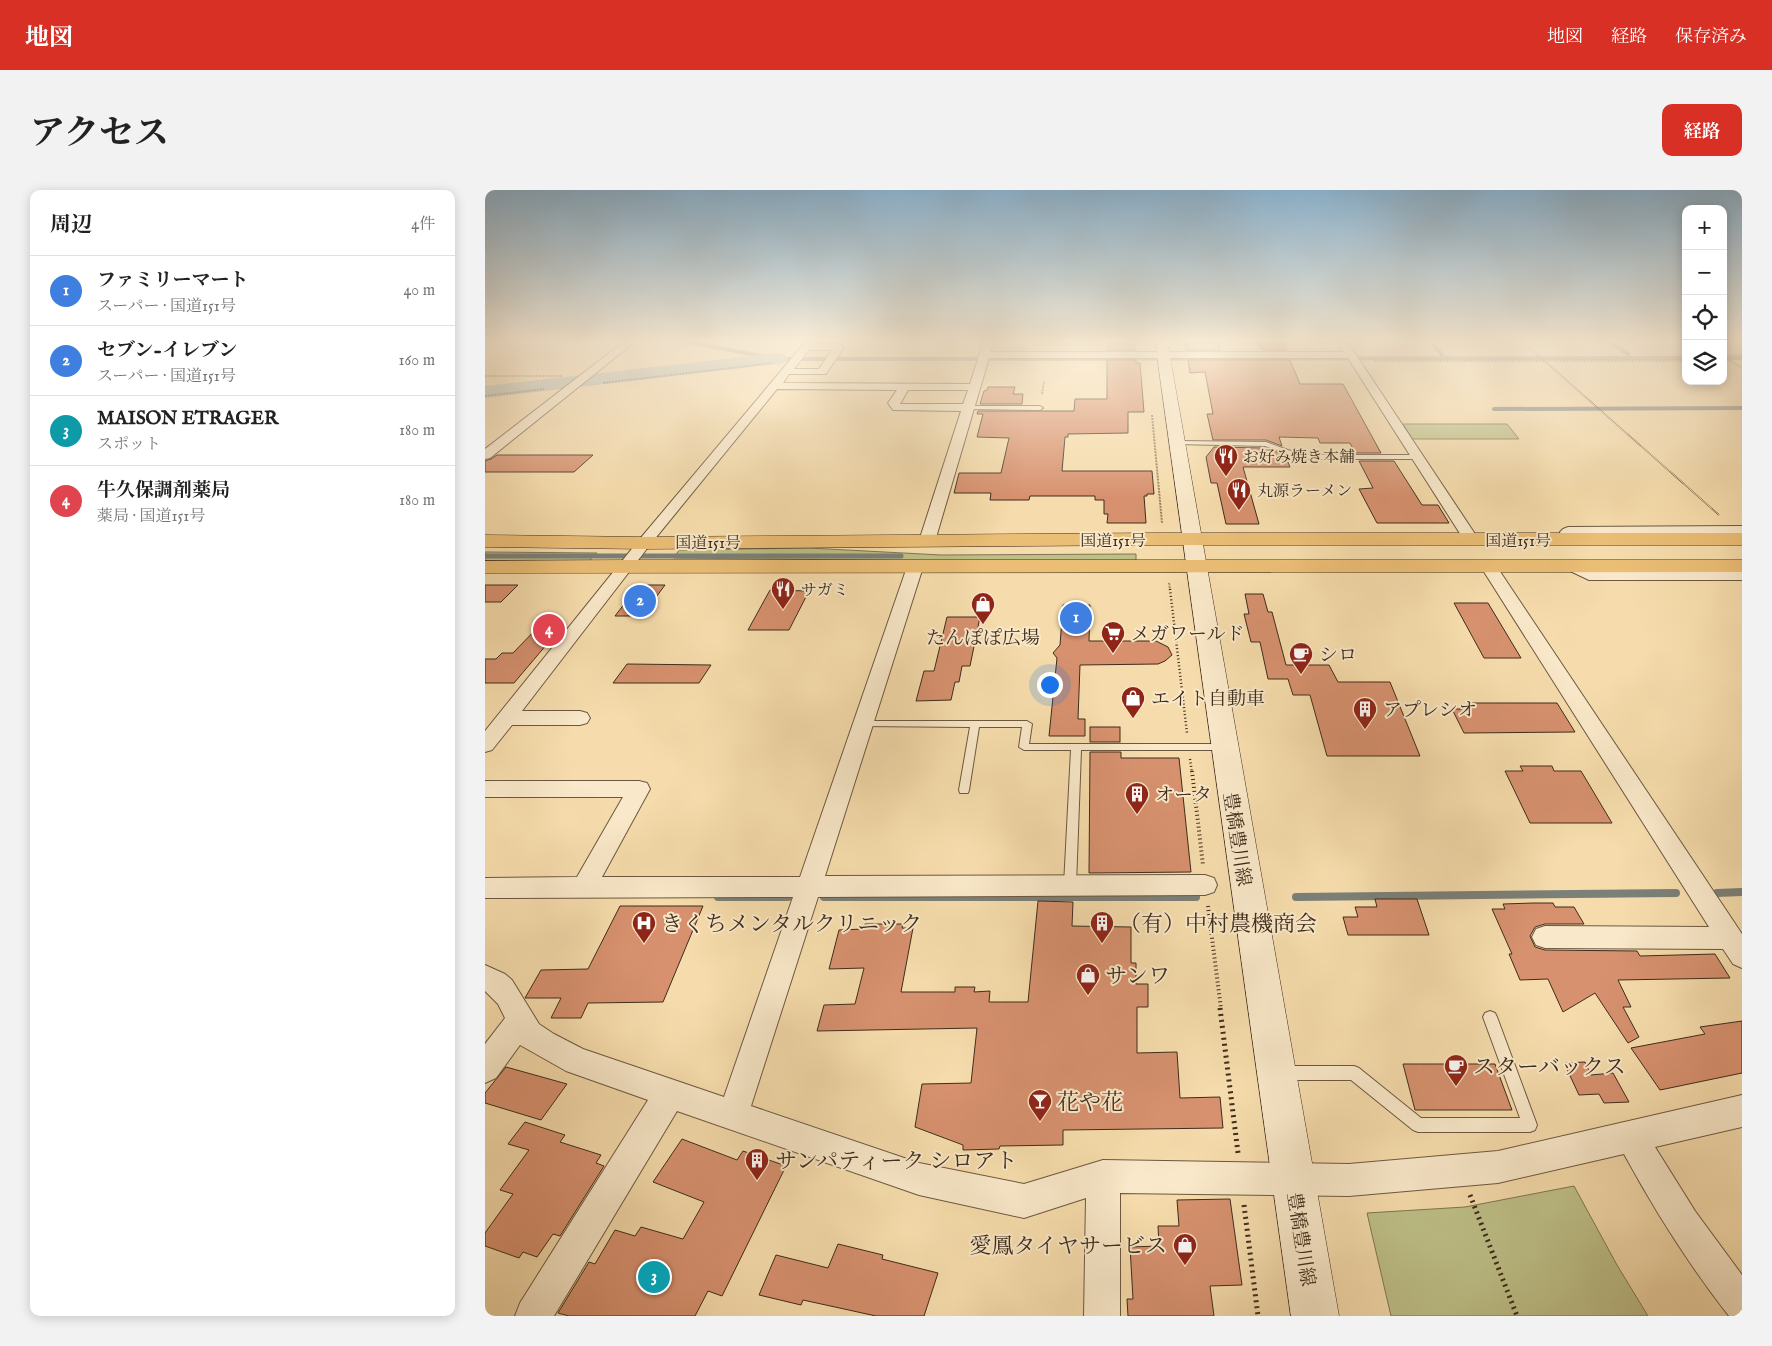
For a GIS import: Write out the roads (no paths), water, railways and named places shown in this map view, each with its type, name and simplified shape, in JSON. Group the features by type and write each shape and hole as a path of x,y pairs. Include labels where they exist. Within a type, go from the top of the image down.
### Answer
{"highway":[{"name":"国道151号","path":"485,541 644,543 1569,540 1740,534"},
{"name":"国道151号","path":"485,567 1742,566"}],"main road":[{"name":"豊橋豊川線","path":"1170,393 1275,1073 1315,1316"}],"street":[{"path":"485,455 563,393"},
{"path":"485,745 644,543 769,393"},
{"path":"901,393 894,403 897,407 969,408"},
{"path":"927,541 973,393"},
{"path":"1375,393 1471,540"},
{"path":"733,1115 915,567"},
{"path":"1489,567 1736,947"},
{"path":"1574,567 1589,575 1742,575"},
{"path":"507,718 580,718"},
{"path":"485,789 639,788 584,888"},
{"path":"485,888 1205,885"},
{"path":"1545,937 1736,947"},
{"path":"485,977 496,982 507,992 529,1035 576,1061 919,1179 1024,1201 1103,1176 1349,1180 1498,1167 1742,1111"},
{"path":"485,1068 521,1020"},
{"path":"533,1316 670,1093"},
{"path":"1632,1137 1666,1198 1716,1271 1742,1303"},
{"path":"1102,1316 1103,1176"}],"lane":[{"path":"969,408 1040,408"},
{"path":"1178,443 1266,444 1301,457 1418,457"},
{"path":"863,724 1027,724 1024,747 1224,747"},
{"path":"964,790 975,724"},
{"path":"1070,885 1076,747"},
{"path":"1275,1073 1354,1073 1418,1125 1530,1125 1490,1017"}],"waterway":[{"path":"1494,409 1742,408"},
{"path":"485,556 901,556"},
{"path":"1717,893 1742,892"},
{"path":"1296,897 1676,893"},
{"path":"718,897 788,897"},
{"path":"824,897 1196,897"}],"place":[{"name":"お好み焼き本舗","path":"1226,477"},
{"name":"丸源ラーメン","path":"1239,511"},
{"name":"セブン-イレブン","path":"640,601"},
{"name":"サガミ","path":"783,610"},
{"name":"ファミリーマート","path":"1076,618"},
{"name":"たんぽぽ広場","path":"983,625"},
{"name":"牛久保調剤薬局","path":"549,630"},
{"name":"メガワールド","path":"1113,654"},
{"name":"シロ","path":"1301,675"},
{"name":"エイト自動車","path":"1133,719"},
{"name":"アプレシオ","path":"1365,730"},
{"name":"オータ","path":"1137,815"},
{"name":"きくちメンタルクリニック","path":"644,944"},
{"name":"（有）中村農機商会","path":"1102,944"},
{"name":"サンワ","path":"1088,996"},
{"name":"スターバックス","path":"1456,1087"},
{"name":"花や花","path":"1040,1122"},
{"name":"サンパティーク シロアト","path":"757,1181"},
{"name":"愛鳳タイヤサービス","path":"1185,1266"},
{"name":"MAISON ETRAGER","path":"654,1277"}]}
